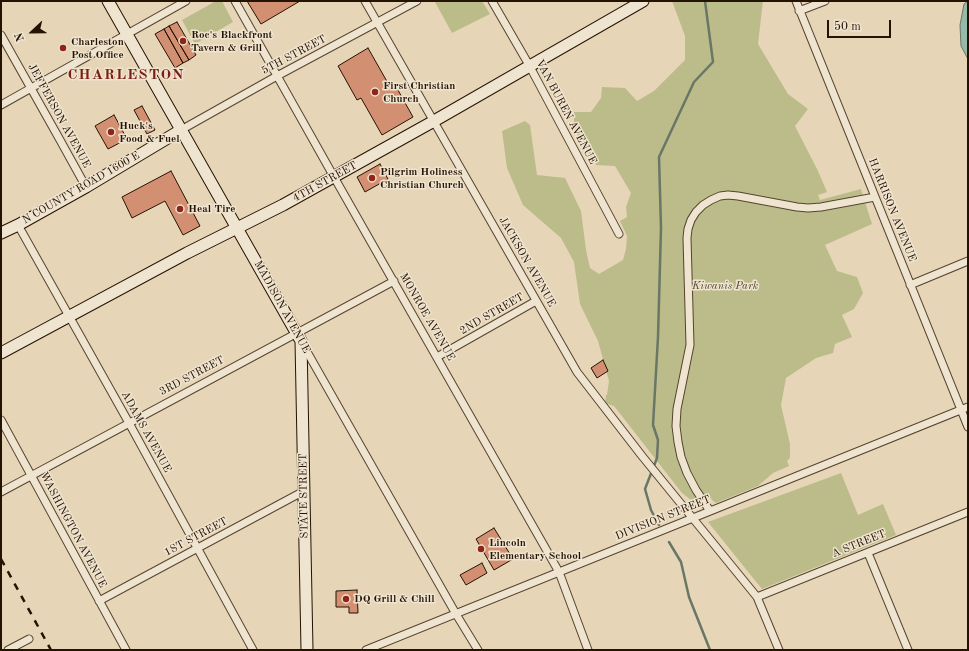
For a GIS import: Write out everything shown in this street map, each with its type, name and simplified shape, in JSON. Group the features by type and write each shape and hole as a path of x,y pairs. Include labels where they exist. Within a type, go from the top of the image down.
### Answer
{"street":[{"name":"MADISON AVENUE","path":"108,1 456,614 478,650"},
{"path":"1,105 186,1"},
{"name":"MONROE AVENUE","path":"235,1 394,281 410,312 559,572 588,650"},
{"name":"JACKSON AVENUE","path":"365,1 576,372 650,466 757,597 779,650"},
{"name":"5TH STREET","path":"181,130 277,76 418,1"},
{"name":"VAN BUREN AVENUE","path":"492,1 529,65 619,234"},
{"name":"4TH STREET","path":"1,353 187,253 284,205 643,1"},
{"name":"HARRISON AVENUE","path":"796,1 910,285 965,408 968,427"},
{"path":"799,11 824,1"},
{"name":"JEFFERSON AVENUE","path":"1,35 86,187"},
{"name":"N COUNTY ROAD 1600 E","path":"1,233 86,187 181,130"},
{"path":"710,511 687,473 681,457 676,426 677,409 690,345 687,238 691,220 702,205 720,196 728,195 808,208 875,197"},
{"name":"ADAMS AVENUE","path":"18,225 70,316 253,650"},
{"path":"910,285 968,261"},
{"name":"3RD STREET","path":"1,492 129,423 299,337 394,281"},
{"name":"2ND STREET","path":"437,357 536,301"},
{"name":"STATE STREET","path":"299,337 307,650"},
{"name":"DIVISION STREET","path":"366,650 385,647 456,614 965,408"},
{"name":"WASHINGTON AVENUE","path":"1,420 126,650"},
{"name":"1ST STREET","path":"99,601 304,491"},
{"name":"A STREET","path":"757,597 968,512"},
{"path":"868,553 908,650"},
{"path":"8,650 29,638"}],"green space":[{"path":"216,1 222,1 233,22 195,44 182,20"},
{"path":"482,1 490,14 452,33 435,2"},
{"name":"Kiwanis Park","path":"672,1 763,1 758,44 788,94 808,109 795,126 827,192 818,195 820,200 861,189 872,224 825,245 837,271 857,277 863,293 854,309 842,315 852,337 835,344 833,353 816,358 786,378 781,405 790,444 790,458 787,461 789,466 773,473 758,486 716,503 711,498 695,503 682,493 614,406 605,403 605,395 607,395 609,381 598,341 580,304 574,262 561,238 523,205 507,168 502,131 525,121 530,125 537,175 565,178 581,211 590,268 599,274 623,260 627,236 620,221 627,217 626,207 631,193 615,166 596,165 574,129 574,112 591,112 601,98 602,87 625,88 637,101 654,91 685,60 685,36"},
{"path":"841,473 858,515 883,504 896,535 762,589 708,522"}],"shaded area":[{"path":"968,1 968,59 961,46 960,25 964,4"}],"building":[{"path":"247,1 300,1 261,24"},
{"name":"Roc's Blackfront Tavern & Grill","path":"177,22 196,55 189,60 169,26"},
{"path":"169,26 189,60 183,63 164,29"},
{"path":"164,29 183,63 175,68 155,34"},
{"name":"First Christian Church","path":"368,48 389,85 394,83 413,117 382,135 361,98 357,100 338,66"},
{"path":"142,106 155,130 147,134 134,110"},
{"name":"Huck's Food & Fuel","path":"114,115 127,139 108,149 95,126"},
{"name":"Pilgrim Holiness Christian Church","path":"380,164 388,179 365,192 357,177"},
{"name":"Heal Tire","path":"171,171 200,226 183,235 165,201 132,218 122,197"},
{"path":"603,360 608,371 597,378 591,368"},
{"path":"494,528 513,559 494,570 476,539"},
{"path":"482,563 487,573 466,585 460,575"},
{"name":"DQ Grill & Chill","path":"357,590 358,613 349,613 349,607 336,607 336,591"}],"waterway":[{"path":"659,525 651,510 645,489 657,458 658,440 653,425 658,337 661,228 659,157 694,82 713,62 705,1"},
{"path":"669,542 681,562 689,597 710,650"}],"railway":[{"path":"1,559 51,650"}],"place":[{"name":"Roc's Blackfront Tavern & Grill","path":"183,41"},
{"name":"Charleston Post Office","path":"63,48"},
{"name":"First Christian Church","path":"375,92"},
{"name":"Huck's Food & Fuel","path":"111,132"},
{"name":"Pilgrim Holiness Christian Church","path":"372,178"},
{"name":"Heal Tire","path":"180,209"},
{"name":"Lincoln Elementary School","path":"481,549"},
{"name":"DQ Grill & Chill","path":"346,599"}],"district":[{"name":"CHARLESTON","path":"126,75"}]}
